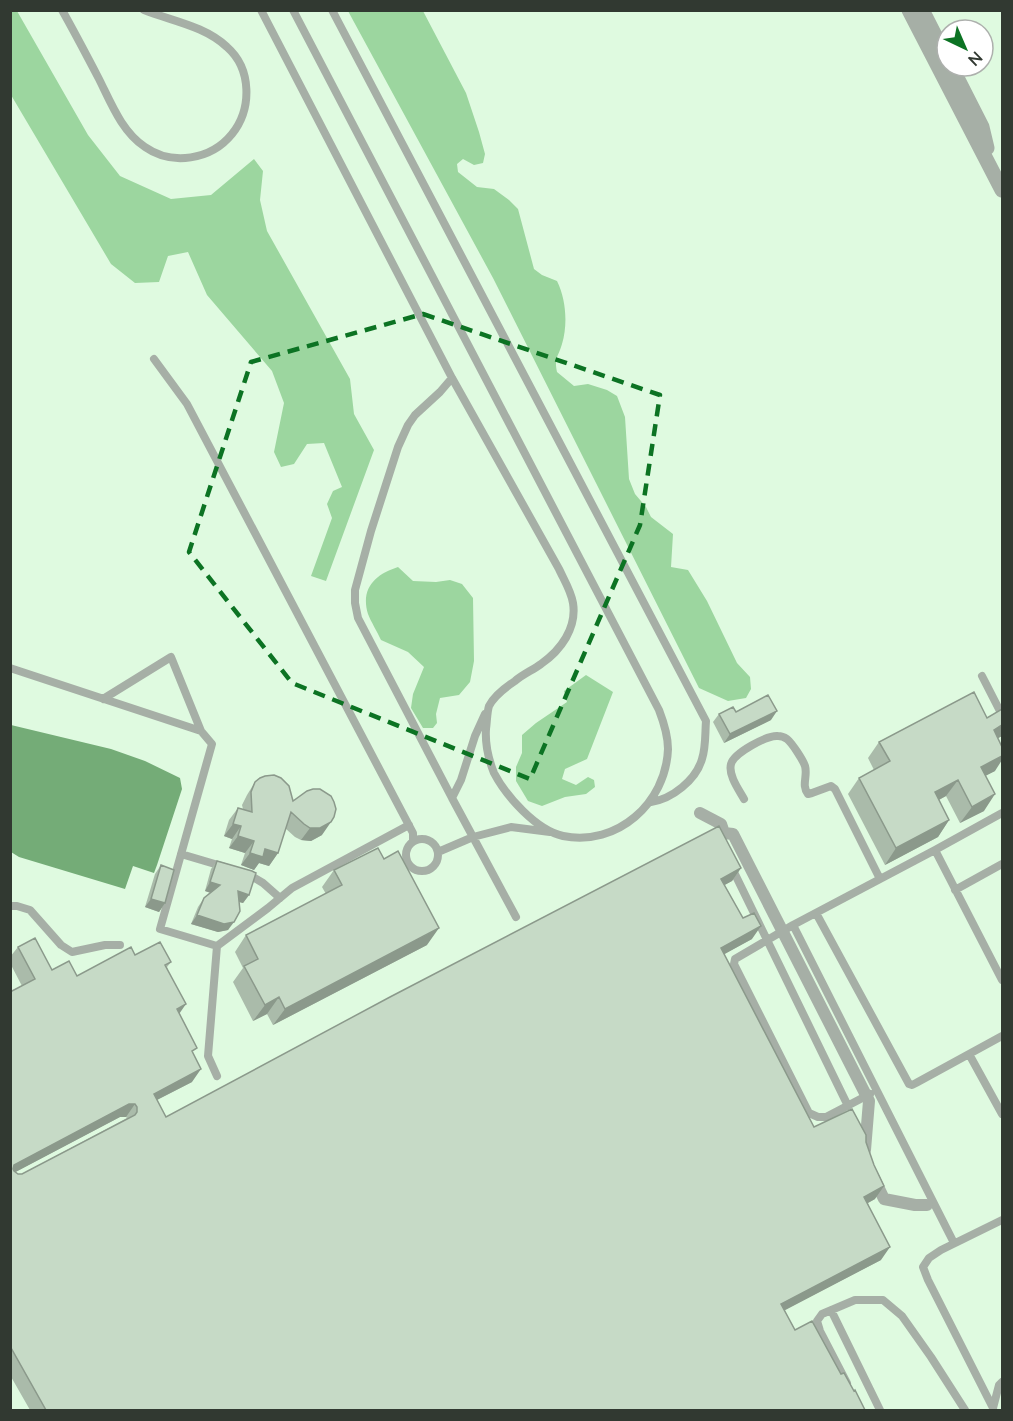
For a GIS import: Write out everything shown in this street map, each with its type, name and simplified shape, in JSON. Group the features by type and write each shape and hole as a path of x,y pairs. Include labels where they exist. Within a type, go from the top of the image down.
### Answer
{"street":[{"path":"909,10 1002,190"},
{"path":"922,10 935,35"},
{"path":"957,78 982,127 993,171"},
{"path":"704,816 721,825 724,833 733,834 787,928 872,1093 869,1101 865,1152 884,1199 927,1205"}],"lane":[{"path":"62,10 122,122 143,146 155,154 168,158 194,157 208,152 232,134 240,121 247,90 241,65 228,47 216,38 199,29 144,10"},
{"path":"261,10 452,378 559,569 573,603 573,617 564,642 555,653 508,686 489,707 475,735 461,780 452,798"},
{"path":"293,10 659,710 667,731 668,748 667,761 658,789 651,802 642,811 628,822 606,832 588,837 575,837 552,832 529,816 516,803 495,774 486,749 485,738 489,707"},
{"path":"332,10 706,721 703,755 695,773 672,794 651,802"},
{"path":"154,359 187,404 409,825 413,833 413,841"},
{"path":"452,378 415,415 398,447 355,590 355,603 358,618 516,917"},
{"path":"104,699 171,657 201,731 212,744 160,929 217,946"},
{"path":"10,668 201,731"},
{"path":"982,676 1002,715"},
{"path":"744,799 734,781 731,765 738,754 760,741 780,735 792,744 805,767 804,788 808,794 831,786 835,789 880,879"},
{"path":"954,1243 872,1093 826,1118 809,1113 734,964 735,959 787,928 1002,813"},
{"path":"704,816 718,838"},
{"path":"217,1076 208,1056 217,946 292,888 409,825"},
{"path":"438,852 473,837 511,827 552,832"},
{"path":"426,839 436,847 438,852 436,863 429,869 423,871 413,869 406,860 405,853 413,841 426,839"},
{"path":"935,850 1002,980"},
{"path":"181,854 249,874 279,898"},
{"path":"728,859 848,1106"},
{"path":"956,890 1002,864"},
{"path":"10,906 30,910 62,945 72,952 105,945 120,945"},
{"path":"816,913 909,1084 916,1083 1002,1036"},
{"path":"969,1054 1002,1114"},
{"path":"993,1409 923,1268 929,1258 941,1250 1002,1220"},
{"path":"852,1393 817,1321 822,1314 855,1300 883,1300 902,1316 931,1356 965,1410"},
{"path":"831,1310 880,1410"},
{"path":"993,1409 999,1385 1002,1382"}],"highlighted area":[{"path":"423,314 660,395 640,525 530,779 292,683 189,552 251,362"}],"shaded area":[{"path":"10,11 17,11 88,135 120,176 171,199 211,195 254,159 263,171 260,200 267,231 350,379 354,414 374,450 326,581 311,576 332,518 327,504 333,491 342,487 324,443 307,444 294,464 281,467 274,452 284,403 272,371 207,295 188,252 168,256 159,282 135,283 111,264 11,95"},
{"path":"11,11 1002,11 1002,1410 11,1410"},
{"path":"348,11 423,11 466,93 485,154 483,163 474,165 463,159 457,164 458,172 477,187 494,189 518,209 534,269 557,281 562,296 565,328 556,360 557,372 574,386 588,384 617,396 625,417 629,479 635,494 651,517 673,534 671,567 688,570 707,601 737,663 750,677 751,689 746,698 728,701 699,688 493,278"},
{"path":"398,567 413,581 450,580 462,584 473,598 474,661 470,682 459,695 440,698 436,714 437,723 433,728 423,728 411,708 413,694 424,667 408,652 381,640 366,605 366,597 372,583 383,574"},
{"path":"586,675 613,692 587,759 565,769 562,779 576,785 588,777 594,780 595,787 586,794 565,797 542,806 528,801 516,781 516,767 522,753 522,735 567,702 564,691"},
{"path":"11,725 111,749 145,761 180,778 182,789 154,873 133,866 125,889 19,857 11,852"}],"building":[{"path":"974,692 987,718 1002,709 1002,725 994,730 1002,747 1002,756 981,767 995,794 972,807 958,780 935,792 949,820 896,848 859,778 890,761 879,742"},
{"path":"768,695 777,711 730,734 719,714 733,707 736,712"},
{"path":"274,775 289,786 293,801 307,791 320,789 331,796 336,809 331,822 320,828 310,828 291,812 278,853 265,849 263,857 250,853 254,841 238,836 241,826 233,824 238,808 252,812 251,792 255,782 265,776"},
{"path":"719,826 741,868 721,879 743,918 754,913 761,926 721,948 814,1127 852,1109 866,1135 866,1142 874,1165 884,1186 864,1197 890,1247 781,1304 795,1330 812,1321 841,1374 844,1373 865,1410 46,1410 10,1346 10,992 35,979 18,947 35,938 52,970 69,961 77,976 131,947 135,955 160,942 171,962 165,965 186,1004 177,1009 197,1048 192,1051 201,1069 154,1094 166,1117 390,997","holes":["129,1104 135,1104 137,1107 135,1115 22,1174 14,1171 14,1165"]},
{"path":"378,848 384,859 398,851 439,928 285,1009 279,997 265,1005 244,966 258,959 246,935 342,885 334,870"},
{"path":"217,861 256,873 249,895 238,891 240,911 234,922 224,924 197,915 204,898 220,885 210,882"},
{"path":"161,865 174,870 165,903 151,899"}]}
